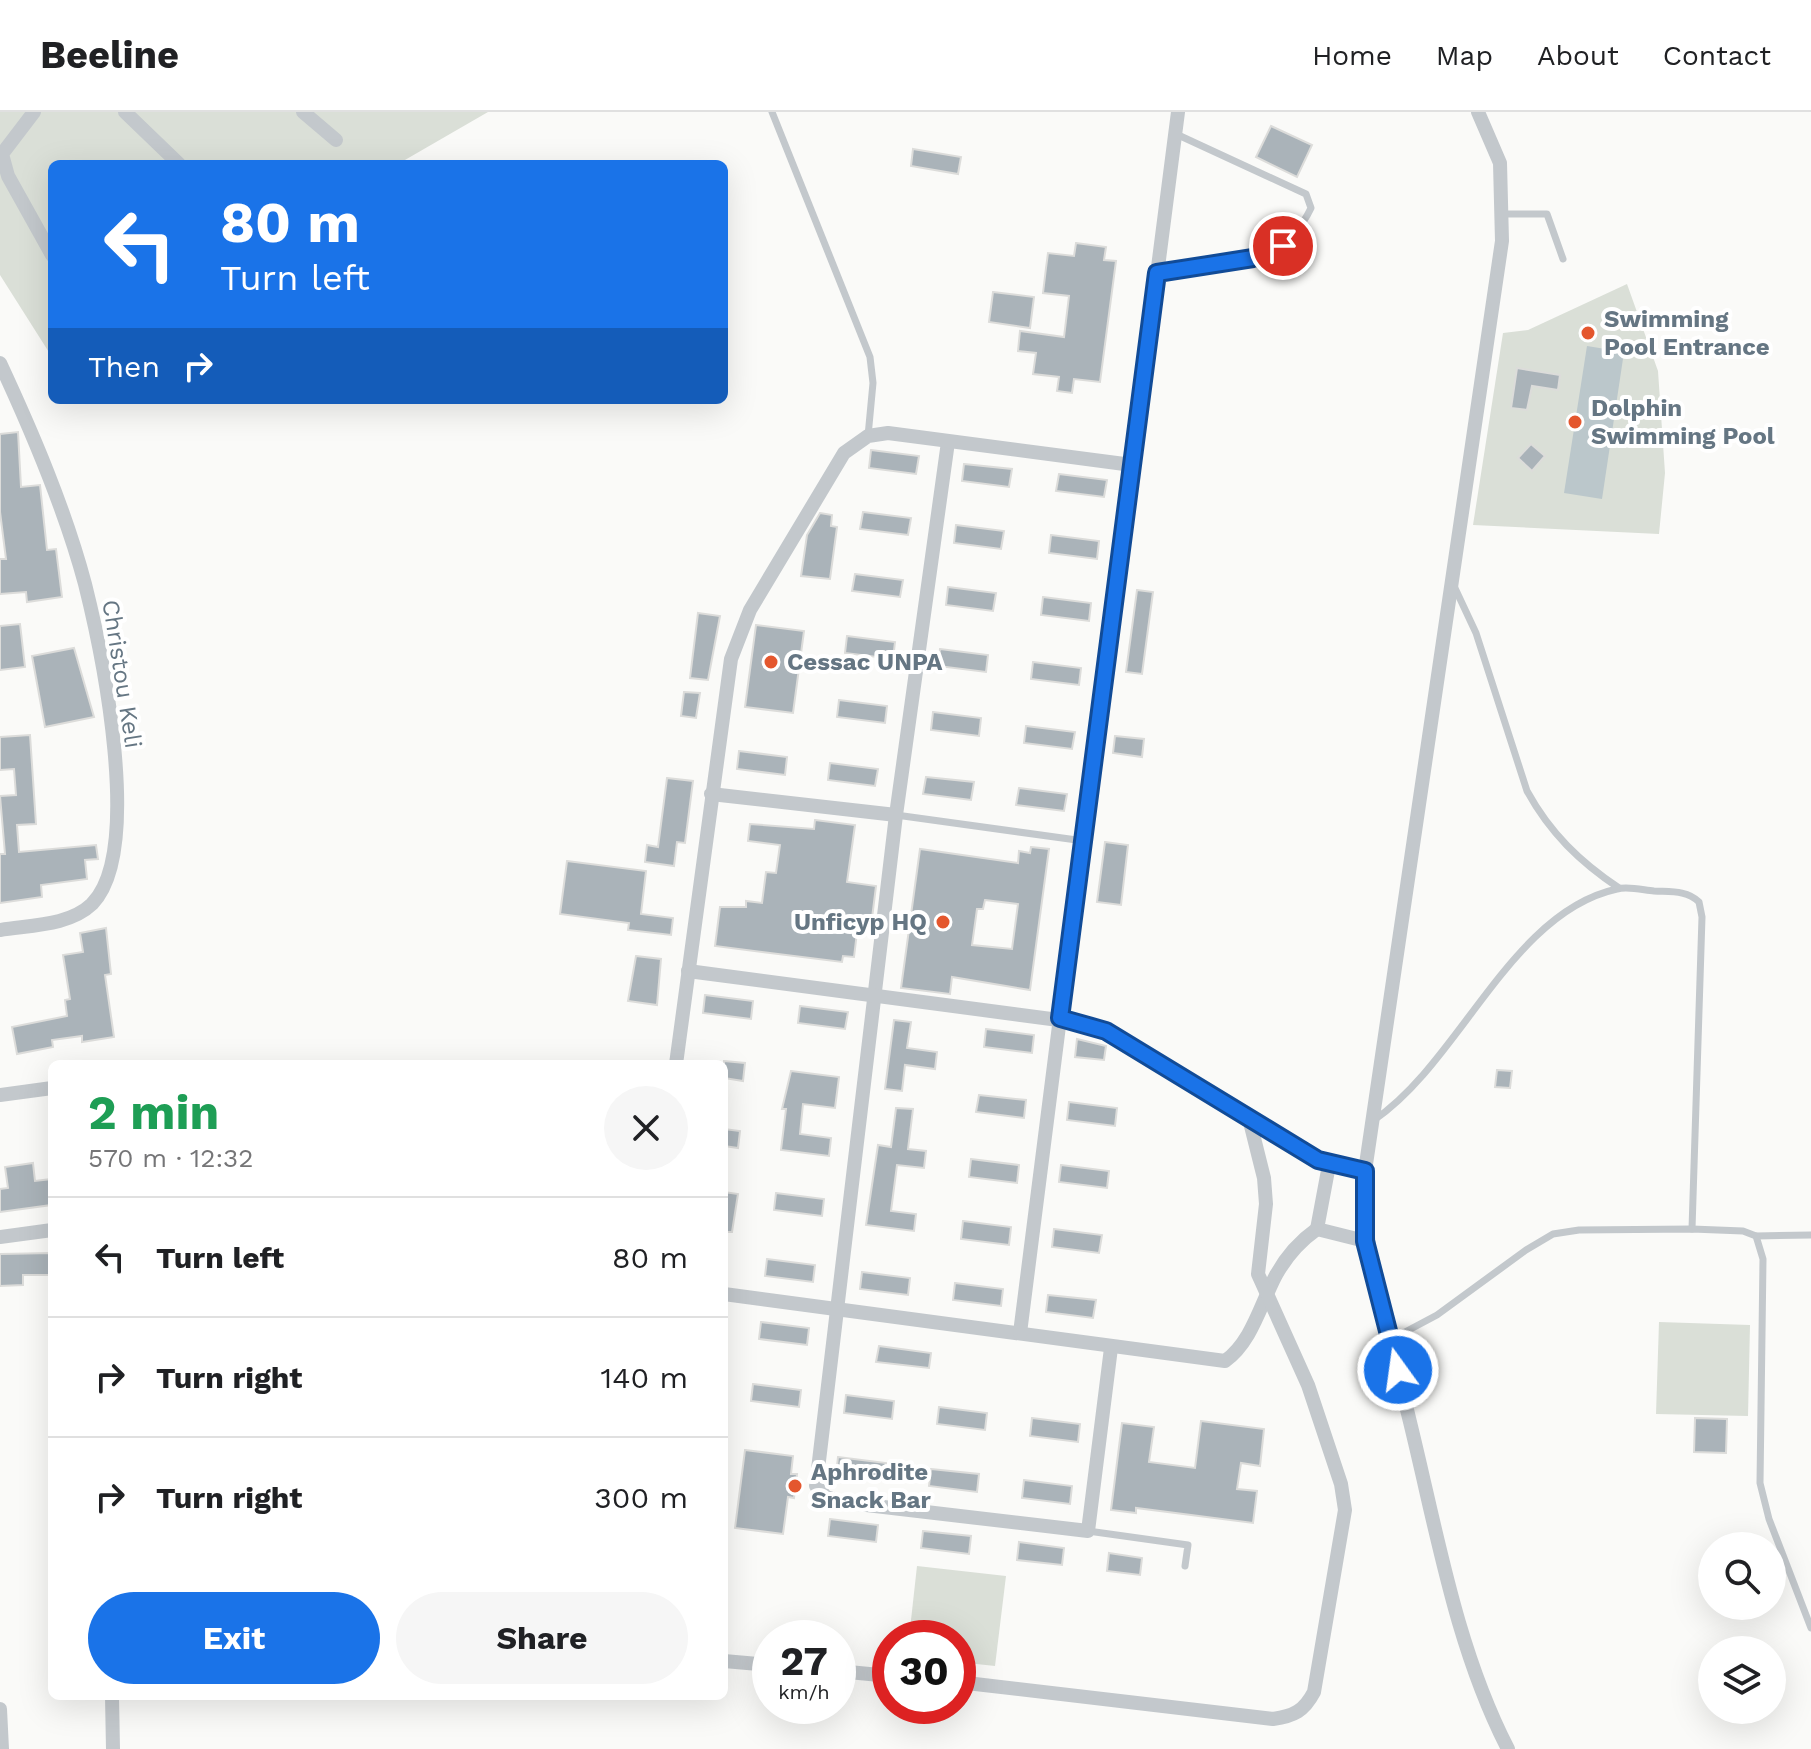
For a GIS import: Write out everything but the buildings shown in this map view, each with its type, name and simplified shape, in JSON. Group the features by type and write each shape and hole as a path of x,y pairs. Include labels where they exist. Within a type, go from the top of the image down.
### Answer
{"street":[{"path":"34,112 2,154 8,176 48,248"},
{"path":"125,112 175,160"},
{"path":"303,112 336,140"},
{"path":"1084,841 1178,112"},
{"path":"1478,112 1500,163 1503,214 1499,268 1365,1171 1365,1241 1471,1661 1508,1749"},
{"name":"Christou Keli","path":"0,363 65,519 85,584 101,660 119,819 108,878 91,905 61,921 0,930"},
{"path":"677,1060 731,659 750,610 844,453 868,436 888,433 1132,465"},
{"path":"948,442 896,815 839,1309 814,1480 826,1497 841,1502 1088,1531 1111,1348"},
{"path":"711,794 896,815"},
{"path":"688,971 1060,1018 1106,1031 1329,1165 1365,1171"},
{"path":"1020,1333 1060,1018"},
{"path":"0,1095 48,1089"},
{"path":"976,1684 1273,1719 1294,1716 1307,1705 1314,1692 1345,1510 1341,1484 1308,1385 1258,1274 1266,1204 1264,1178 1249,1118"},
{"path":"728,1295 1225,1361 1242,1345 1266,1295 1294,1249 1313,1232 1329,1165"},
{"path":"0,1237 48,1231"},
{"path":"1313,1232 1365,1241"},
{"path":"728,1661 752,1663"},
{"path":"112,1700 113,1749"},
{"path":"0,1709 2,1749"}],"lane":[{"path":"772,112 870,357 873,383 868,436"},
{"path":"1157,273 1270,253 1294,236 1311,208 1306,194 1176,134"},
{"path":"1503,214 1547,214 1563,259"},
{"path":"1451,583 1476,633 1527,791 1539,812 1576,857 1619,888"},
{"path":"896,815 1084,841 1060,1018"},
{"path":"1373,1121 1412,1088 1545,928 1585,902 1619,888 1686,893 1693,896 1701,907 1692,1229"},
{"path":"1390,1340 1437,1315 1553,1234 1579,1230 1692,1229 1743,1231 1756,1236 1811,1235"},
{"path":"1756,1236 1763,1259 1760,1483 1769,1519 1811,1628"},
{"path":"1088,1531 1188,1545 1185,1566"}],"shaded area":[{"path":"0,112 488,112 405,160 48,160 48,351 0,275"},
{"name":"Dolphin Swimming Pool","path":"1627,284 1658,371 1665,473 1659,534 1473,525 1503,333 1528,330"},
{"name":"Dolphin Swimming Pool","path":"1587,346 1624,352 1602,499 1564,493"},
{"path":"1659,1322 1750,1325 1748,1416 1656,1414"},
{"path":"917,1566 1006,1576 995,1666 976,1664 976,1620 911,1620"}],"place":[{"name":"Swimming Pool Entrance","path":"1588,333"},
{"name":"Dolphin Swimming Pool","path":"1575,422"},
{"name":"Cessac UNPA","path":"771,662"},
{"name":"Unficyp HQ","path":"943,922"},
{"name":"Aphrodite Snack Bar","path":"795,1486"}],"route":[{"path":"1283,246 1253,258 1157,273 1060,1018 1106,1031 1318,1160 1365,1171 1365,1241 1398,1370"}]}
